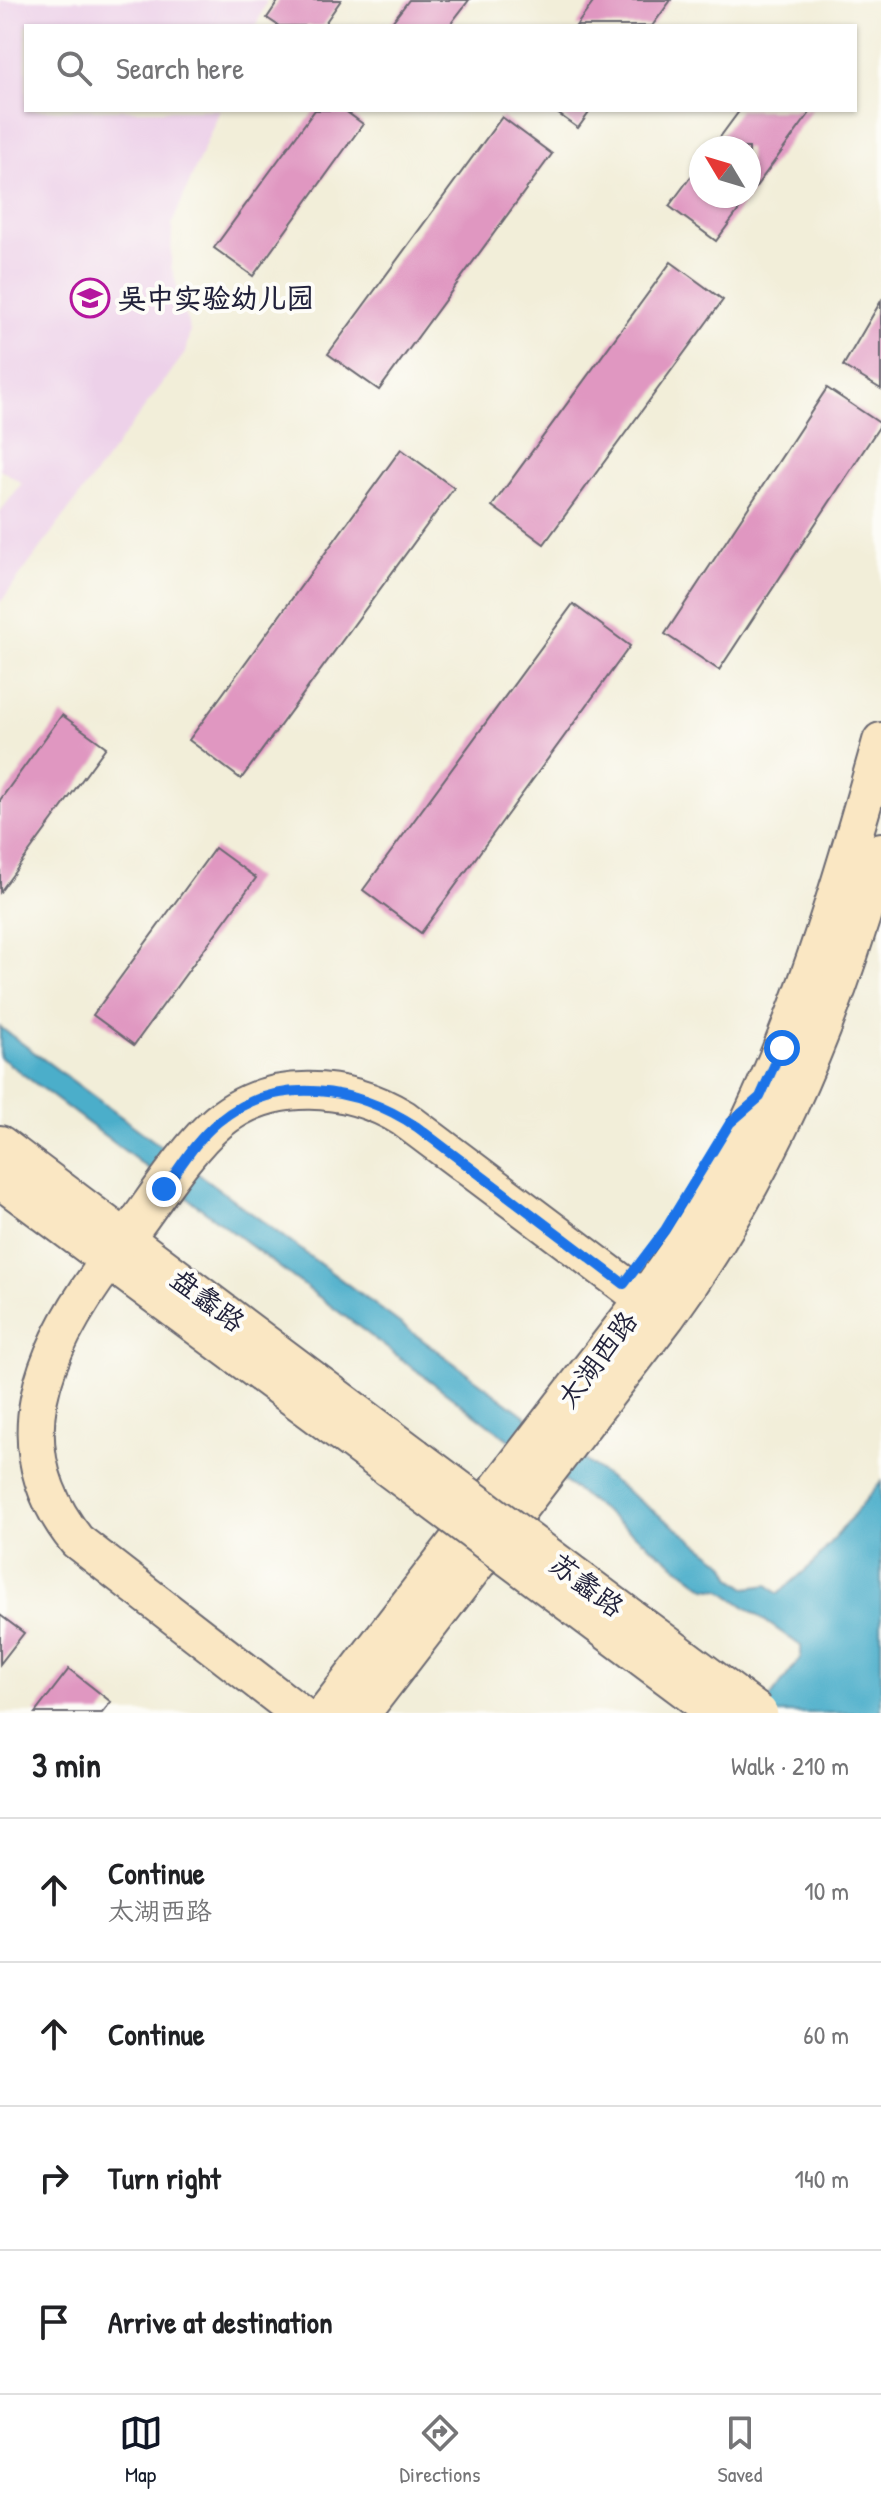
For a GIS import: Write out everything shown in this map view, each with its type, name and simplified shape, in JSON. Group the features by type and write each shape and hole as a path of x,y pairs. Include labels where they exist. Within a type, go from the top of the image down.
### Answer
{"main road":[{"name":"太湖西路","path":"325,1713 561,1430 703,1211 760,1097 796,1013 822,943 881,741"},
{"name":"太湖西路","path":"645,1300 712,1252 765,1157 824,1024 850,953 881,851"},
{"path":"299,1713 77,1541 59,1521 43,1495 28,1443 27,1416 32,1388 56,1335 190,1154 217,1123 259,1098 311,1090 374,1102 417,1127 645,1300"},
{"name":"盘蠡路","path":"0,1144 118,1250 407,1466"},
{"name":"盘蠡路","path":"0,1180 118,1250"},
{"name":"苏蠡路","path":"407,1466 716,1713"},
{"name":"苏蠡路","path":"407,1466 759,1713"},
{"name":"太湖西路","path":"362,1713 530,1469"}],"shaded area":[{"name":"吴中实验幼儿园","path":"0,0 267,0 257,24 24,24 24,112 219,112 172,224 171,266 190,331 185,353 0,603 0,512 22,483 0,469"}],"water":[{"path":"0,1027 725,1564 732,1578 746,1588 768,1585 778,1594 816,1561 881,1481 881,1713 759,1713 801,1657 801,1646 721,1590 706,1588 0,1057"}],"building":[{"path":"279,0 341,0 324,24 276,24 267,18"},
{"path":"409,0 469,0 451,24 391,24"},
{"path":"595,0 671,0 653,24 577,24"},
{"path":"314,112 347,112 363,124 253,276 214,248"},
{"path":"556,112 590,112 578,128"},
{"path":"739,112 811,112 761,180 761,136 721,136"},
{"path":"502,117 552,154 379,390 328,354"},
{"path":"689,179 689,208 740,208 716,241 669,206"},
{"path":"671,262 723,300 544,544 492,506"},
{"path":"881,301 881,389 843,366"},
{"path":"827,388 881,424 719,670 665,634"},
{"path":"401,449 454,488 241,779 189,740"},
{"path":"573,604 630,646 421,933 363,890"},
{"path":"62,715 106,747 0,892 0,800"},
{"path":"215,848 256,878 134,1045 93,1015"},
{"path":"0,1615 24,1633 0,1664"},
{"path":"69,1669 111,1702 102,1713 35,1713"}],"place":[{"name":"吴中实验幼儿园","path":"90,298"}],"route":[{"path":"164,1189 206,1134 232,1112 259,1098 276,1094 329,1091 374,1102 417,1127 624,1284 665,1230 730,1123 760,1097 782,1048"}]}
